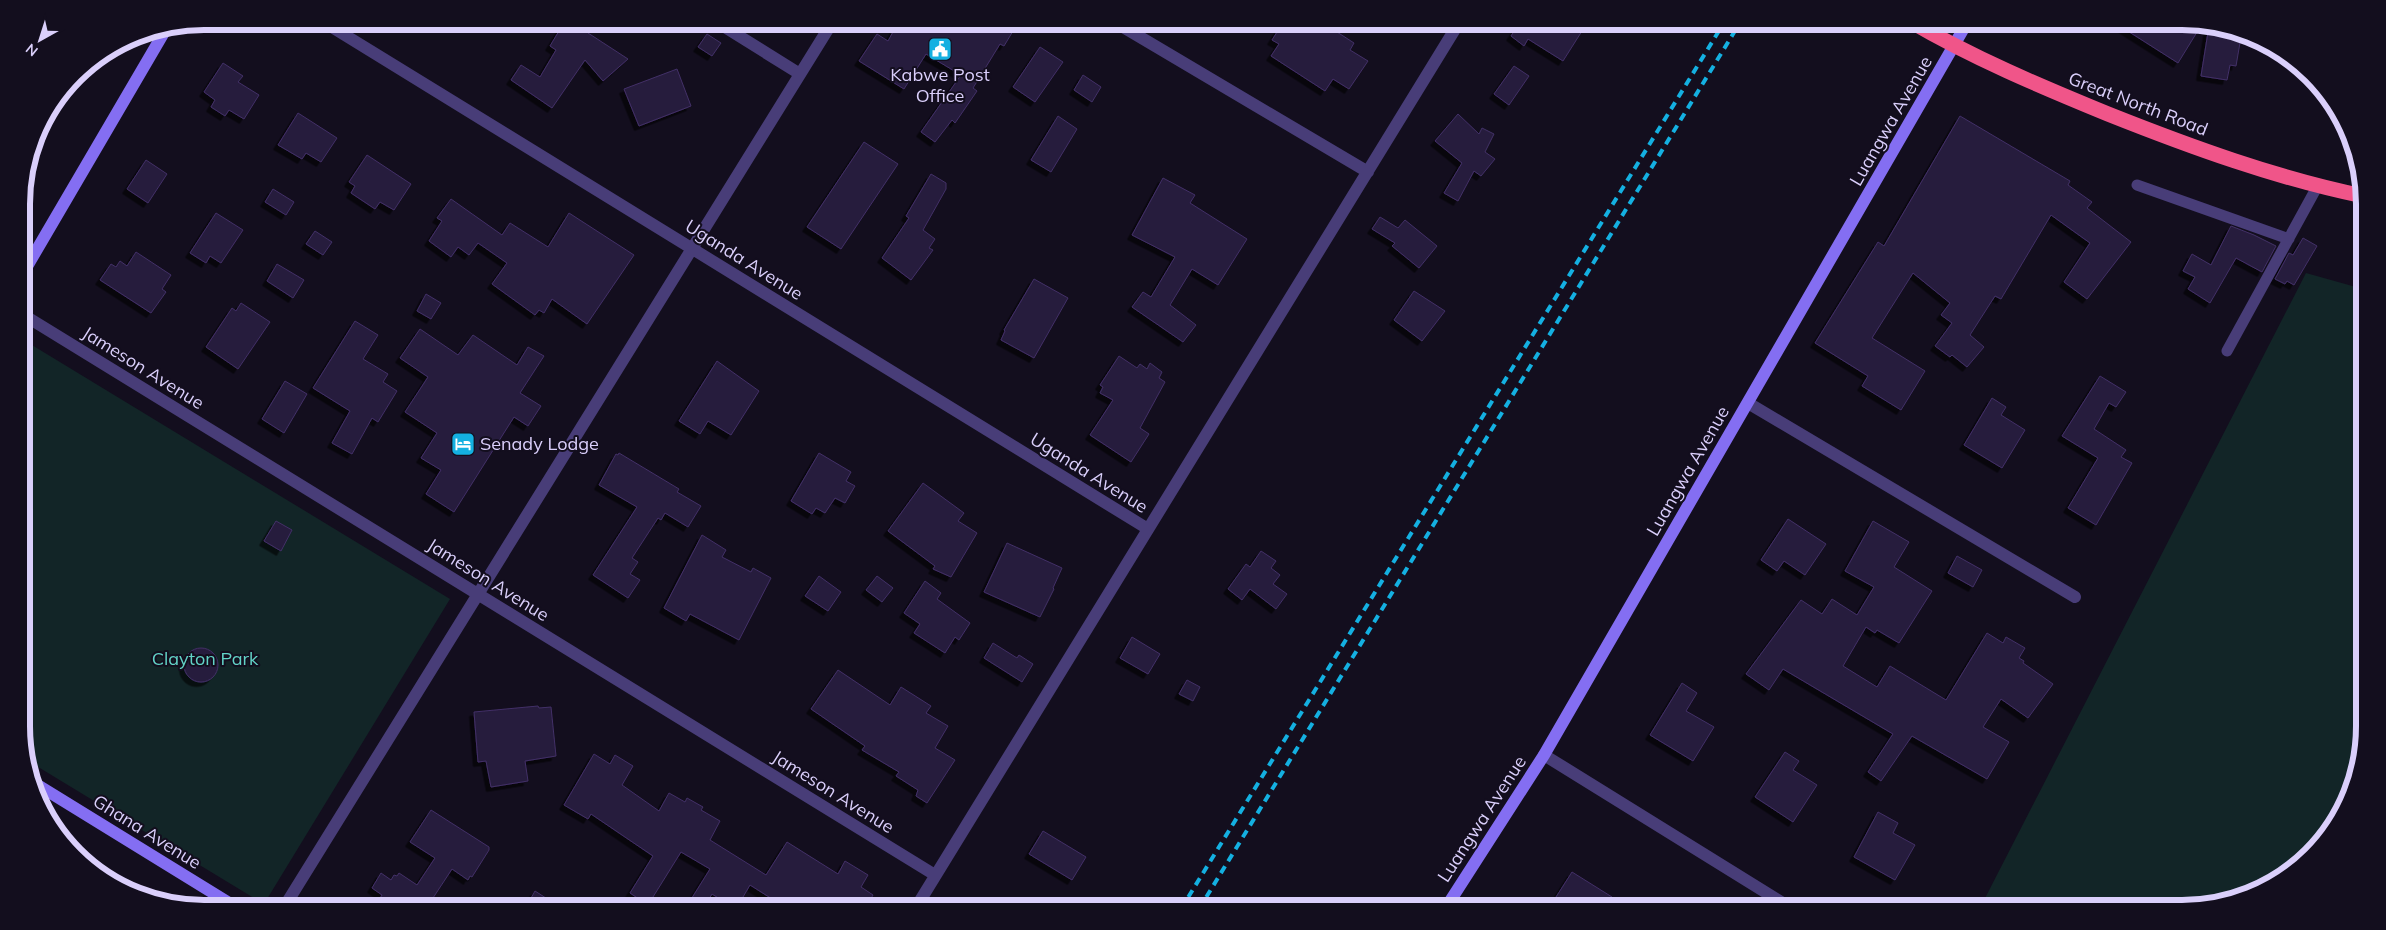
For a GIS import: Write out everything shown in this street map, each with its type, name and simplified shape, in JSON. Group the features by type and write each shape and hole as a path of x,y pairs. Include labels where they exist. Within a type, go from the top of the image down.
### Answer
{"highway":[{"name":"Great North Road","path":"1925,30 1953,46 2063,95 2167,137 2317,187 2356,195"}],"main road":[{"name":"Luangwa Avenue","path":"1450,900 1544,755 1963,30"},
{"path":"30,261 162,35"},
{"name":"Ghana Avenue","path":"41,787 224,900"}],"street":[{"name":"Uganda Avenue","path":"337,30 1148,529"},
{"path":"729,30 800,74"},
{"path":"289,900 827,30"},
{"path":"1128,30 1368,172"},
{"path":"921,900 1455,30"},
{"name":"Jameson Avenue","path":"30,319 936,875"},
{"path":"1748,403 2075,597"},
{"path":"1544,755 1779,900"}],"lane":[{"path":"2137,185 2289,239"},
{"path":"2227,351 2317,187"}],"green space":[{"path":"2306,273 2356,287 2355,749 2347,782 2327,823 2305,849 2269,877 2249,887 2216,897 2193,900 1984,900"},
{"name":"Clayton Park","path":"30,344 450,599 266,900 257,900 34,765 31,749 30,726"}],"building":[{"path":"560,30 590,30 588,33 628,59 603,81 585,60 552,108 511,80 521,65 540,77 556,50 550,46"},
{"path":"894,30 1014,30 1004,46 1000,44 973,88 977,91 955,123 952,120 935,142 921,132 961,75 926,54 904,89 859,61 877,34 888,41"},
{"path":"1278,30 1334,30 1354,43 1350,50 1368,61 1349,89 1333,79 1325,91 1271,56 1279,44 1272,40"},
{"path":"1515,30 1582,31 1563,61 1528,39 1524,46 1511,36"},
{"path":"2126,30 2198,31 2178,63"},
{"path":"2208,32 2240,40 2236,66 2230,65 2227,80 2201,76"},
{"path":"707,34 721,43 712,56 698,47"},
{"path":"1040,47 1063,62 1035,102 1013,87"},
{"path":"223,63 243,76 238,82 259,95 244,119 229,110 225,116 211,107 215,100 204,92"},
{"path":"1514,66 1529,76 1509,105 1494,94"},
{"path":"677,69 691,106 639,126 624,89"},
{"path":"1083,75 1101,87 1092,102 1074,90"},
{"path":"298,113 337,138 321,162 306,153 302,159 278,145"},
{"path":"1458,114 1479,134 1482,128 1494,134 1485,152 1495,159 1481,176 1474,171 1458,201 1444,193 1462,163 1435,141"},
{"path":"1058,116 1077,129 1051,172 1031,160"},
{"path":"1960,116 2070,181 2068,185 2092,202 2087,208 2131,242 2087,299 2064,282 2090,243 2051,215 2001,299 1995,296 1970,335 1984,347 1967,367 1952,355 1950,357 1935,346 1952,323 1941,315 1950,303 1913,273 1872,338 1925,371 1901,410 1862,386 1868,376 1815,343 1878,242 1884,246"},
{"path":"864,142 898,164 841,249 807,227"},
{"path":"367,155 411,184 394,210 380,202 375,209 351,193 355,186 349,182"},
{"path":"146,160 167,174 148,203 127,189"},
{"path":"931,174 946,183 946,189 923,230 935,239 929,248 933,250 911,280 882,258 909,218 906,216"},
{"path":"1163,178 1195,195 1190,203 1247,239 1218,285 1192,269 1170,305 1196,325 1183,342 1132,307 1143,292 1151,297 1175,257 1132,235"},
{"path":"273,189 294,202 286,215 265,202"},
{"path":"451,199 502,235 510,223 548,247 569,213 634,255 587,324 552,299 544,313 539,310 535,315 492,284 507,263 478,243 469,255 458,247 451,257 429,241 442,221 437,218"},
{"path":"216,213 243,230 221,263 210,256 206,263 190,253"},
{"path":"1380,217 1398,228 1405,220 1437,246 1419,268 1392,246 1395,243 1372,229"},
{"path":"2231,226 2276,246 2262,272 2236,258 2210,303 2188,289 2195,277 2183,271 2192,254 2211,265"},
{"path":"315,231 332,242 323,255 306,244"},
{"path":"2303,238 2317,246 2294,285 2287,281 2285,284 2275,279 2289,253 2293,255"},
{"path":"136,252 171,275 162,289 166,292 151,313 100,280 111,264 116,267 120,261 127,266"},
{"path":"277,264 304,280 293,298 267,281"},
{"path":"1034,279 1068,298 1034,358 1001,340 1004,330"},
{"path":"1414,291 1445,311 1422,341 1394,320"},
{"path":"426,294 441,303 431,319 417,311"},
{"path":"241,303 270,322 238,369 206,347 232,308 236,311"},
{"path":"355,321 378,335 363,359 388,374 383,382 397,391 378,422 372,418 352,454 332,443 350,411 313,388"},
{"path":"420,329 458,355 473,335 517,365 528,347 544,356 520,393 541,406 528,426 514,417 454,512 426,494 441,470 421,458 437,433 405,412 428,377 400,358"},
{"path":"1119,356 1137,368 1140,364 1147,369 1150,363 1162,372 1159,378 1165,382 1140,428 1149,434 1131,462 1090,435 1113,400 1100,393 1103,387 1100,385"},
{"path":"717,361 759,391 731,435 708,421 700,434 679,421"},
{"path":"2100,376 2126,392 2116,407 2109,403 2094,429 2126,450 2121,457 2132,463 2096,525 2068,508 2098,458 2062,436"},
{"path":"285,381 307,394 284,433 262,419"},
{"path":"1992,398 2006,407 2001,415 2025,430 2002,468 1964,445"},
{"path":"619,453 679,489 677,492 701,506 688,527 665,513 661,520 658,518 632,558 638,562 630,574 640,580 628,598 593,575 637,507 599,485 616,454 618,455"},
{"path":"819,453 851,472 846,481 855,486 845,503 835,498 825,513 816,508 812,514 791,501"},
{"path":"923,483 964,513 958,521 977,533 951,577 933,569 935,566 888,531"},
{"path":"1788,519 1826,544 1805,575 1784,561 1777,571 1761,560"},
{"path":"276,521 292,530 281,551 264,541"},
{"path":"1873,521 1909,542 1894,567 1932,591 1899,643 1877,630 1875,633 1866,627 1843,666 1877,687 1890,666 1946,700 1987,633 2003,643 2006,637 2025,648 2019,658 2024,661 2023,663 2053,684 2028,718 2001,699 1983,727 2009,742 1987,779 1912,736 1881,781 1868,772 1893,734 1783,669 1769,690 1746,674 1801,600 1822,614 1832,599 1857,615 1874,587 1845,571"},
{"path":"702,535 726,550 722,557 751,572 753,568 771,578 739,640 690,614 686,621 664,608"},
{"path":"1007,543 1062,568 1040,617 984,592"},
{"path":"1261,551 1276,561 1271,568 1280,575 1273,584 1287,594 1276,609 1250,589 1242,600 1228,589 1246,564 1250,567"},
{"path":"1957,556 1982,570 1973,587 1948,573"},
{"path":"819,576 841,592 828,611 805,596"},
{"path":"877,576 893,588 882,602 866,590"},
{"path":"925,581 941,593 937,599 970,623 959,640 955,637 945,653 914,633 920,624 904,613"},
{"path":"1132,637 1160,654 1148,674 1120,658"},
{"path":"993,643 1017,658 1019,655 1033,664 1022,682 984,658"},
{"path":"201,648 208,649 213,653 217,658 217,672 213,677 208,681 201,682 194,681 189,677 185,672 184,665 185,658 189,653 194,649"},
{"path":"838,670 890,705 901,687 931,706 926,713 948,726 935,748 955,760 927,803 916,796 918,790 896,776 899,772 862,750 865,746 811,709"},
{"path":"1187,680 1200,687 1193,701 1179,694"},
{"path":"1682,683 1697,693 1686,711 1714,727 1693,761 1650,735"},
{"path":"538,706 539,708 551,707 556,756 525,761 528,781 491,787 486,761 478,762 474,712"},
{"path":"1785,752 1799,761 1793,770 1817,785 1793,822 1755,797"},
{"path":"594,754 610,764 615,755 633,766 622,785 659,811 669,793 685,802 687,798 703,807 701,810 720,821 710,840 766,875 787,842 838,874 845,861 868,875 861,887 873,895 870,900 774,900 750,885 741,900 722,900 712,894 708,900 691,900 710,869 681,852 651,900 640,900 630,893 653,856 591,814 588,819 564,805"},
{"path":"431,810 489,847 489,850 472,877 470,876 468,880 452,869 433,898 436,900 379,900 382,895 372,888 381,873 391,880 394,875 397,876 399,873 417,885 435,858 410,842"},
{"path":"1878,812 1898,823 1893,833 1915,845 1895,880 1854,857"},
{"path":"1043,831 1086,857 1072,880 1029,854"},
{"path":"1572,872 1612,897 1610,900 1554,900"},
{"path":"535,891 549,900 530,900"}],"railway":[{"path":"1187,900 1719,30"},
{"path":"1204,900 1736,30"}],"place":[{"name":"Kabwe Post Office","path":"940,49"},
{"name":"Senady Lodge","path":"463,444"}]}
